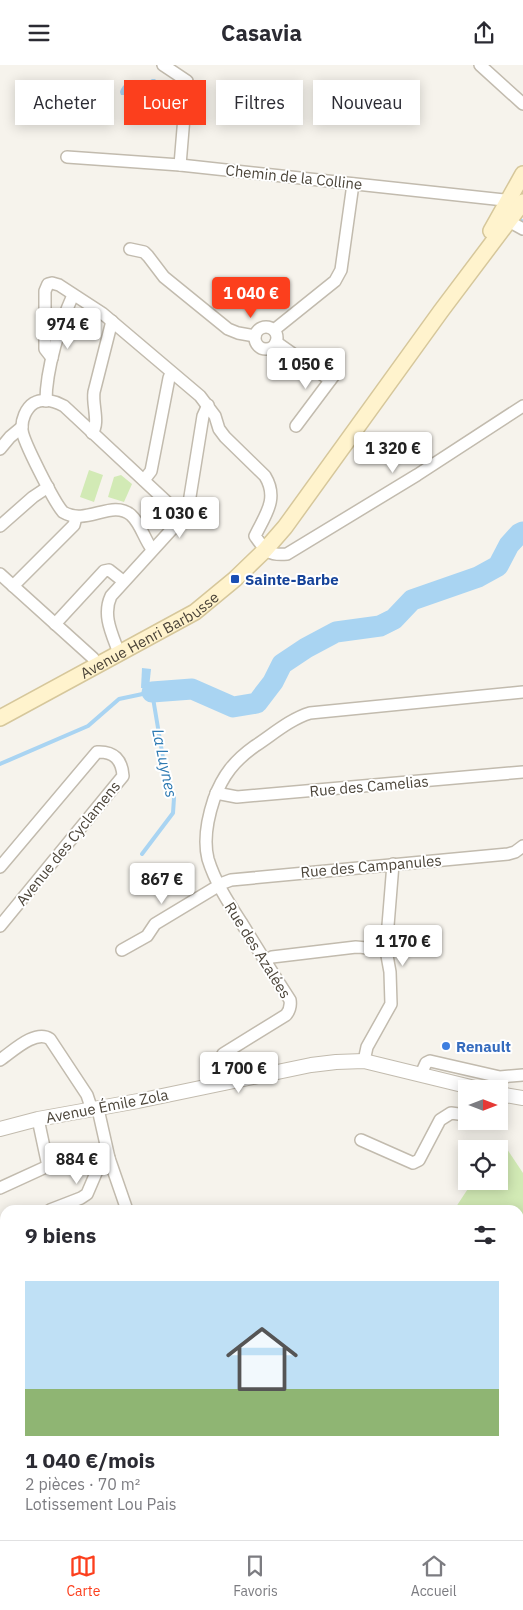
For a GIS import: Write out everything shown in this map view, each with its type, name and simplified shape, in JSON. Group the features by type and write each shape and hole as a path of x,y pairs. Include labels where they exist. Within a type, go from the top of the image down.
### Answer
{"main road":[{"name":"Avenue Henri Barbusse","path":"0,718 195,612 235,579 265,550 291,519 516,204 523,174"}],"street":[{"path":"163,65 187,81 180,165"},
{"path":"480,65 523,104"},
{"name":"Chemin de la Colline","path":"67,157 180,165 516,204"},
{"path":"274,330 335,281 338,276 341,270 353,184"},
{"path":"504,219 523,229"},
{"path":"130,249 144,252 148,255 164,277 228,329 255,336"},
{"path":"52,357 45,349 46,288 48,284 56,284 102,313 200,396 208,405 215,416 219,429 225,437 270,483 271,503 255,536 265,550 277,555 287,554 521,411"},
{"path":"46,401 46,385 52,357 73,295"},
{"path":"92,433 96,426 93,404 94,392 112,321"},
{"path":"268,327 274,330 277,336 276,342 269,348 262,348 256,343 255,336 261,328 268,327"},
{"path":"276,342 330,380"},
{"path":"296,426 338,370"},
{"path":"144,480 151,471 169,378 172,373"},
{"path":"152,549 137,522 125,511 116,509 76,517 63,512 26,443 22,421 28,409 35,403 46,401 56,401 64,406 183,517"},
{"path":"119,653 107,619 107,603 123,581 183,517 190,501 203,416 208,405"},
{"path":"0,449 22,427"},
{"path":"0,526 48,487"},
{"path":"13,586 74,525 76,517"},
{"path":"55,624 104,571 109,570 123,581"},
{"path":"0,574 93,658 96,666"},
{"name":"Rue des Azalées","path":"223,1084 220,1062 223,1055 286,1015 290,1009 290,1000 218,886 208,857 207,824 216,793 223,779 240,757 304,715 523,692"},
{"name":"Avenue des Cyclamens","path":"0,867 24,836 97,752 106,751 116,757 122,766 123,776 0,926"},
{"name":"Rue des Camelias","path":"216,793 238,797 523,772"},
{"name":"Rue des Campanules","path":"122,951 147,936 155,924 231,880 508,854 515,852 523,846"},
{"path":"364,1061 367,1047 391,1004 390,972 386,950 393,864"},
{"path":"265,961 272,957 356,947 378,951 386,950"},
{"path":"0,1060 32,1038 42,1035 50,1039 95,1109 105,1158 125,1205"},
{"name":"Avenue Émile Zola","path":"0,1129 38,1119 322,1063 364,1061 458,1084"},
{"path":"421,1074 426,1063 430,1061 500,1077 523,1075 523,1070"},
{"path":"508,1096 523,1098"},
{"path":"361,1140 414,1163 419,1160 440,1120 451,1113 458,1114"},
{"path":"38,1119 48,1166"},
{"path":"0,1188 48,1166 105,1158"},
{"path":"65,1205 82,1199 87,1194 105,1158"}],"green space":[{"path":"89,470 103,475 94,502 80,497"},
{"path":"121,475 132,484 124,502 108,497 114,477"},
{"path":"508,1150 523,1173 523,1205 457,1205 467,1190 508,1190"}],"water":[{"path":"123,86 124,95 121,95 120,92"},
{"path":"142,668 151,669 149,688 141,688"}],"waterway":[{"path":"152,692 192,689 233,707 257,703 273,682 282,664 306,648 336,632 380,626 394,619 412,600 478,577 498,566 509,545 523,532"},
{"name":"La Luynes","path":"0,764 88,726 119,699 152,692 163,758 174,798 173,813 142,854"}],"place":[{"name":"Sainte-Barbe","path":"235,579"},
{"name":"Renault","path":"446,1046"}]}
